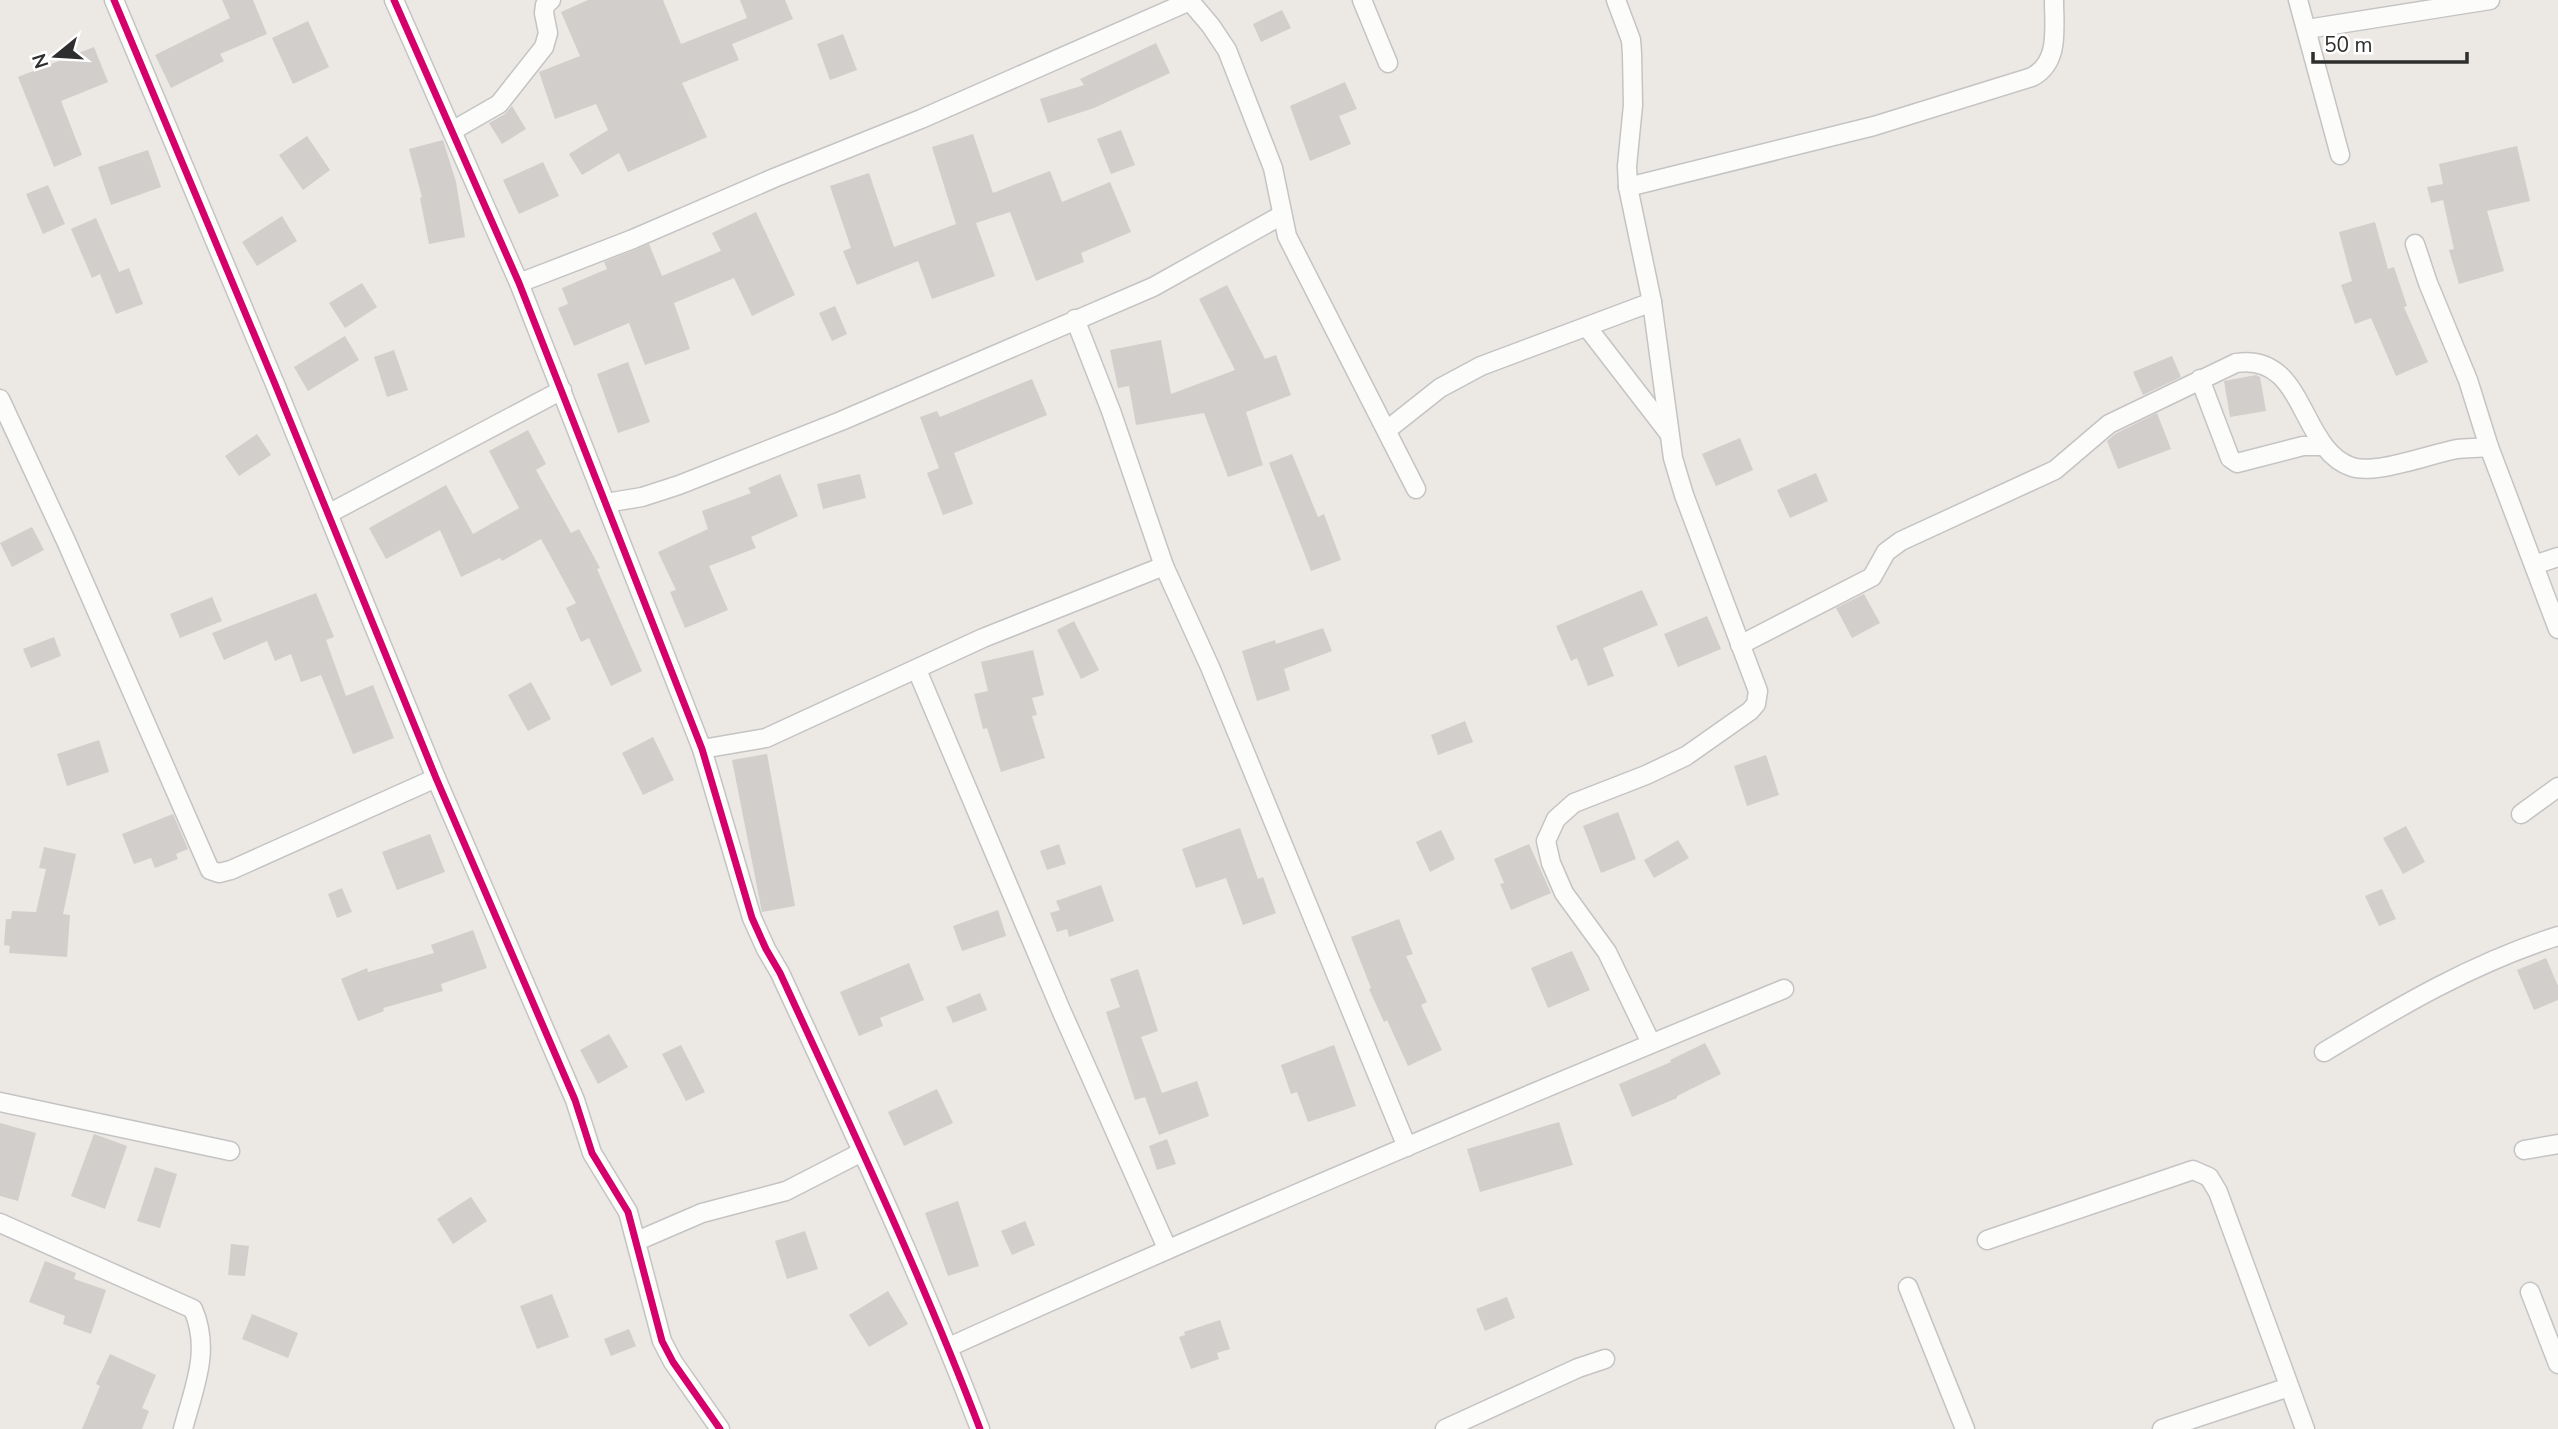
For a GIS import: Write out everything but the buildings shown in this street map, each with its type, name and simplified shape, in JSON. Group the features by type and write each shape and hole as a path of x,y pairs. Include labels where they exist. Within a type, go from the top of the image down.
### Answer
{"street":[{"path":"114,0 436,778 575,1100 592,1153 628,1212 662,1341 673,1362 719,1429"},
{"path":"394,0 519,282 702,748 752,918 780,972 862,1152 949,1347 980,1429"},
{"path":"452,131 499,104 537,56 547,41 544,13 545,5 551,0"},
{"path":"1362,0 1388,62"},
{"path":"1616,0 1631,40 1632,54 1633,105 1627,166 1628,187 1652,302 1668,432 1684,495 1758,691 1756,704 1750,711 1686,756 1574,803 1556,819 1546,841 1551,863 1564,893 1607,952 1651,1043"},
{"path":"1628,187 1874,126 2032,78 2044,71 2050,62 2054,0"},
{"path":"2298,0 2340,155"},
{"path":"2306,29 2490,0"},
{"path":"519,282 633,239 921,119 1189,1 1227,50 1273,168 1287,236 1416,489"},
{"path":"606,503 654,493 771,450 1153,287 1282,215"},
{"path":"2415,243 2428,283 2468,380 2489,447 2558,629"},
{"path":"1387,430 1440,388 1480,366 1652,302"},
{"path":"1075,319 1164,566 1210,667 1407,1147"},
{"path":"1587,327 1668,432"},
{"path":"1740,645 1872,577 1886,552 1901,541 2055,470 2109,424 2236,363 2252,361 2267,368 2292,388 2324,446 2332,456 2353,468 2371,468 2458,449 2489,447"},
{"path":"2200,379 2230,458 2237,463 2303,446 2324,446"},
{"path":"328,514 562,390"},
{"path":"0,399 66,541 210,870 219,873 231,870 436,778"},
{"path":"2534,565 2558,557"},
{"path":"702,748 765,738 983,638 1164,566"},
{"path":"917,670 1061,1010 1167,1248"},
{"path":"2521,814 2558,787"},
{"path":"2324,1052 2413,998 2512,951 2558,936"},
{"path":"949,1347 1167,1248 1784,989"},
{"path":"0,1102 230,1151"},
{"path":"2524,1150 2558,1143"},
{"path":"637,1241 702,1213 786,1191 862,1152"},
{"path":"1987,1240 2193,1170 2209,1177 2218,1192 2305,1429"},
{"path":"0,1223 193,1309 202,1338 202,1356 183,1429"},
{"path":"1908,1287 1965,1429"},
{"path":"2530,1293 2558,1364"},
{"path":"1445,1429 1578,1368 1605,1359"},
{"path":"2162,1429 2289,1387"}],"cycle path":[{"path":"114,0 436,778 575,1100 592,1153 628,1212 662,1341 673,1362 720,1429"},
{"path":"394,0 519,283 702,749 752,918 884,1199 934,1313 980,1429"}]}
